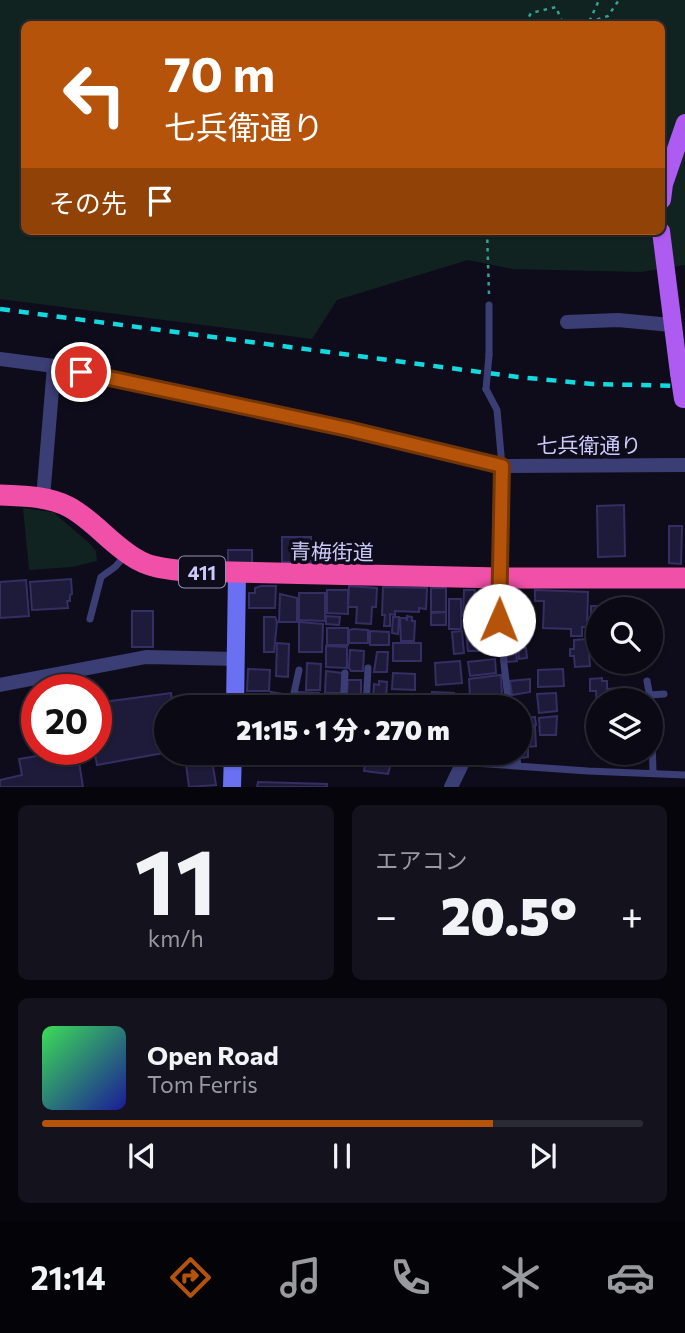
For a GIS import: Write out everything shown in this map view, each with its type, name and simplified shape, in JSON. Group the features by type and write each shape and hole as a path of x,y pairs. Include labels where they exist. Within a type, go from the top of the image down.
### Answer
{"highway":[{"name":"青梅街道","path":"0,495 43,498 69,507 128,554 162,568 237,574 685,578"}],"main road":[{"path":"665,181 685,123"},
{"path":"661,235 671,325 680,365 684,407"}],"street":[{"path":"567,322 618,320 671,325"},
{"name":"七兵衛通り","path":"0,359 54,366 348,429 502,466 685,465"},
{"path":"43,498 54,366"},
{"path":"235,695 237,574"},
{"path":"0,685 146,657 237,659"},
{"path":"232,787 233,765"},
{"path":"451,787 462,765"}],"lane":[{"path":"489,305 486,388 497,410 502,466 499,620 508,695"},
{"path":"90,619 101,577 128,554"},
{"path":"367,695 368,668"},
{"path":"294,695 299,670"},
{"path":"344,695 345,673"},
{"path":"647,681 648,688"},
{"path":"518,765 685,775"},
{"path":"653,765 653,772"}],"path":[{"path":"589,21 599,0"},
{"path":"592,21 608,16 619,0"},
{"path":"527,21 531,13 556,7 562,21"},
{"path":"487,235 489,305"}],"green space":[{"path":"0,0 685,0 685,265 641,272 512,269 468,260 337,300 312,339 0,299"},
{"path":"23,508 53,512 88,542 96,551 97,561 72,567 29,570"}],"building":[{"path":"624,505 625,556 598,557 597,506"},
{"path":"669,526 682,526 681,564 669,563"},
{"path":"282,537 311,537 311,562 282,562"},
{"path":"228,550 252,550 252,563 228,563"},
{"path":"71,579 72,594 70,601 67,601 68,608 32,610 30,582"},
{"path":"26,580 29,616 0,618 0,582"},
{"path":"276,586 275,608 249,608 249,593 255,593 255,588"},
{"path":"349,586 377,588 376,607 372,607 371,624 356,623 357,607 348,607"},
{"path":"383,587 427,588 426,609 419,608 419,612 395,611 395,615 390,614 390,626 384,626"},
{"path":"431,588 446,588 446,612 431,612"},
{"path":"327,590 348,590 348,614 327,613"},
{"path":"464,590 475,590 474,616 463,616"},
{"path":"535,590 588,592 586,627 582,627 582,636 571,636 571,629 543,628 544,601 535,601"},
{"path":"504,592 516,593 516,633 504,632"},
{"path":"299,593 325,593 325,621 299,620"},
{"path":"280,594 297,598 297,622 279,622"},
{"path":"449,599 461,599 461,629 449,629"},
{"path":"517,599 528,599 529,633 518,633"},
{"path":"132,611 153,611 153,647 132,647"},
{"path":"446,612 446,625 431,625 431,613"},
{"path":"326,616 340,617 339,625 326,624"},
{"path":"407,616 415,621 414,641 401,641 400,618 406,618 407,621"},
{"path":"264,617 275,617 277,622 274,652 264,652"},
{"path":"393,617 399,617 398,634 392,633"},
{"path":"474,619 476,630 465,631 463,621"},
{"path":"299,622 323,624 322,652 299,652"},
{"path":"327,628 348,628 348,645 327,645"},
{"path":"496,628 497,641 492,642 493,649 468,651 466,631"},
{"path":"349,630 368,630 368,643 349,643"},
{"path":"370,631 389,632 389,645 370,645"},
{"path":"462,631 464,653 454,654 452,632"},
{"path":"586,639 586,666 575,667 574,656 570,656 570,649 574,649 574,640"},
{"path":"277,643 289,644 288,677 276,676"},
{"path":"393,643 421,643 421,661 393,661"},
{"path":"326,646 347,647 347,668 326,667"},
{"path":"515,647 517,661 507,662 505,648"},
{"path":"518,648 526,648 527,658 519,659"},
{"path":"350,650 364,651 363,671 351,671 349,668"},
{"path":"377,652 388,652 387,672 374,672"},
{"path":"495,659 496,673 470,676 468,662"},
{"path":"460,661 462,683 436,685 435,663"},
{"path":"307,663 321,664 320,690 306,690"},
{"path":"248,669 270,670 269,691 247,691"},
{"path":"563,669 564,686 538,687 538,670"},
{"path":"326,671 342,673 342,693 325,693"},
{"path":"393,673 415,674 415,690 392,689"},
{"path":"501,675 502,695 470,695 469,679"},
{"path":"602,678 602,681 607,681 607,688 590,688 590,679"},
{"path":"530,679 530,692 512,695 510,681"},
{"path":"348,680 361,680 361,695 347,694"},
{"path":"379,681 387,682 386,695 373,695 374,684 379,685"},
{"path":"298,692 319,693 319,695 298,695"},
{"path":"432,692 454,693 454,695 432,695"},
{"path":"556,693 557,711 539,713 537,694"},
{"path":"154,695 154,755 112,762 112,701"},
{"path":"557,716 556,735 540,735 539,718"},
{"path":"535,727 536,746 532,746 532,728"},
{"path":"19,759 21,765 80,765 83,787 0,787 0,780 22,775"},
{"path":"186,765 213,765 216,785 189,787"},
{"path":"365,765 390,765 388,774 364,771"},
{"path":"258,782 327,784 327,787 257,787"}],"railway":[{"path":"0,309 518,377 592,384 685,386"}],"route":[{"path":"81,372 348,429 502,466 499,620"}]}
